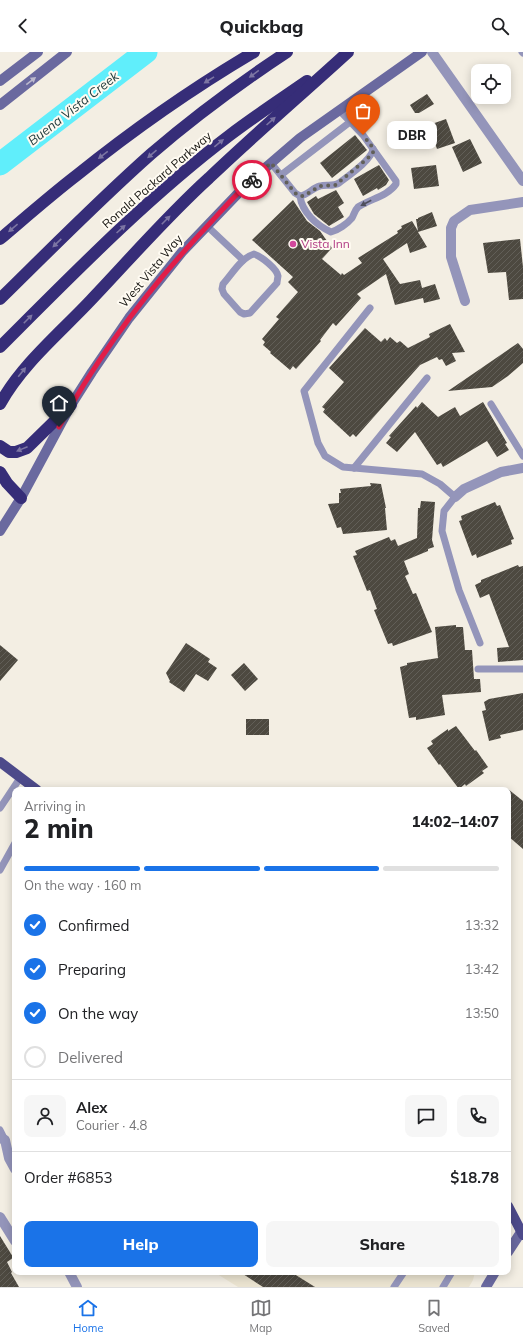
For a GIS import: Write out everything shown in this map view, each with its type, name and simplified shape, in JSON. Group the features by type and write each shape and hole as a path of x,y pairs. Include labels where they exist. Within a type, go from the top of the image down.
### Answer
{"highway":[{"path":"0,239 77,174 137,129 189,92 254,52"},
{"name":"Ronald Packard Parkway","path":"0,299 92,209 152,154 210,106 286,52"},
{"path":"0,404 8,389 27,366 208,178 348,52"},
{"name":"Ronald Packard Parkway","path":"0,347 93,254 176,179 230,135 348,52"},
{"path":"0,446 9,452 16,452 27,448 71,405"},
{"path":"0,472 7,483 21,498"}],"main road":[{"path":"0,81 38,52"},
{"path":"0,105 67,52"},
{"name":"West Vista Way","path":"0,531 21,498 71,405 128,318 182,252 249,182 300,138 422,52"},
{"path":"0,762 33,787"},
{"path":"511,1212 522,1232 511,1248"},
{"path":"486,1287 493,1275"}],"street":[{"path":"432,52 523,181"},
{"path":"465,301 451,257 451,228 454,220 470,210 523,202"},
{"path":"455,497 464,489 501,472 523,468"},
{"path":"3,1139 12,1164"},
{"path":"0,1217 12,1236"},
{"path":"71,1275 77,1287"}],"lane":[{"path":"300,196 301,204 311,218 331,232 350,220 358,208 392,190 396,184 396,181 363,135 339,110"},
{"path":"281,175 350,122"},
{"path":"271,163 295,193 300,196 304,196 320,186 336,185 373,153 373,148"},
{"path":"207,226 243,260"},
{"path":"254,254 260,255 276,271 278,276 277,283 250,313 244,314 240,312 224,294 222,289 223,284 243,260 254,254"},
{"path":"370,308 304,391 318,443 326,456 343,467 422,474 440,484 455,497 444,511 442,531 459,590 480,643"},
{"path":"354,468 427,378"},
{"path":"491,404 523,456"},
{"path":"478,670 523,669"},
{"path":"14,787 20,778"},
{"path":"0,808 12,790"},
{"path":"0,870 12,848"},
{"path":"0,1130 3,1139"},
{"path":"394,1287 402,1275"},
{"path":"443,1287 450,1275"}],"shaded area":[{"path":"219,1275 474,1275 469,1287 238,1287"}],"building":[{"path":"427,94 434,104 419,113 415,113 410,105"},
{"path":"446,119 455,143 437,149 429,125"},
{"path":"355,135 367,150 332,178 320,163"},
{"path":"470,139 482,163 463,172 452,147"},
{"path":"379,165 389,180 386,185 378,190 377,188 363,196 354,179"},
{"path":"436,165 439,186 414,189 411,168"},
{"path":"336,190 344,203 338,207 344,217 329,226 314,214 307,202 316,196 318,199"},
{"path":"293,200 307,221 320,231 332,248 322,259 341,275 342,273 344,275 362,263 358,258 398,233 397,231 402,228 401,226 412,221 418,231 416,219 432,212 437,226 418,232 427,247 410,253 407,243 383,259 400,284 420,280 422,288 435,284 440,299 424,303 423,298 395,305 386,274 357,294 361,298 336,326 333,323 320,340 321,341 296,369 293,366 290,370 270,353 271,352 263,345 265,342 262,339 279,319 276,317 298,292 288,282 293,277 252,240"},
{"path":"520,239 523,267 523,299 509,300 506,272 488,273 483,243"},
{"path":"450,324 465,352 452,353 456,361 446,366 442,359 439,360 437,357 420,365 356,437 353,434 350,437 323,412 325,409 322,407 344,382 329,368 365,328 381,342 385,338 387,341 390,337 397,343 400,341 408,348 430,337 429,334"},
{"path":"518,343 523,349 523,363 492,387 448,391"},
{"path":"422,402 438,417 455,407 460,416 483,402 507,443 505,444 509,450 497,457 487,441 443,467 441,463 437,465 415,432 397,452 386,443 391,437 389,436 416,406 417,408"},
{"path":"370,483 381,484 386,508 387,530 343,534 341,527 337,528 328,504 339,503 339,493 341,493 340,489 371,486"},
{"path":"421,501 435,502 432,540 434,547 404,561 409,574 405,576 413,594 416,593 432,632 393,646 392,643 388,644 374,610 377,609 370,590 367,591 353,556 357,555 355,551 389,537 391,541 395,539 398,546 417,538 418,508 420,508"},
{"path":"495,502 497,506 500,505 514,539 511,540 512,544 477,558 476,554 472,556 459,521 462,520 461,516"},
{"path":"518,565 519,567 523,566 523,660 498,662 497,648 509,647 489,594 480,598 475,585 481,582 481,580"},
{"path":"456,625 456,627 463,627 465,650 472,650 474,679 480,679 481,692 442,695 445,715 416,720 416,717 409,718 400,667 407,665 407,663 438,658 435,627"},
{"path":"186,643 210,659 208,662 217,668 208,681 196,674 184,692 169,682 170,681 166,673"},
{"path":"0,645 18,660 0,681"},
{"path":"244,663 258,679 245,691 231,675"},
{"path":"523,693 523,730 500,735 501,738 489,741 482,711 486,710 484,702 489,699"},
{"path":"246,719 269,719 269,735 246,735"},
{"path":"456,726 488,767 482,771 484,773 466,786 465,784 461,787 457,787 427,748 433,744 431,741 448,729 448,731"},
{"path":"511,791 523,801 523,849 511,839"},
{"path":"0,1236 12,1255 12,1259 7,1262 19,1287 0,1287"},
{"path":"245,1275 296,1275 315,1287 263,1287"}],"waterway":[{"name":"Buena Vista Creek","path":"0,164 146,52"}],"way so far":[{"path":"252,180 271,163 295,193 300,196 304,196 320,186 336,185 360,166 373,153 373,148 363,135"}],"place":[{"name":"DBR","path":"363,135"},
{"name":"Vista Inn","path":"293,244"}],"route":[{"path":"59,427 71,405 128,318 182,252 252,180"}]}
